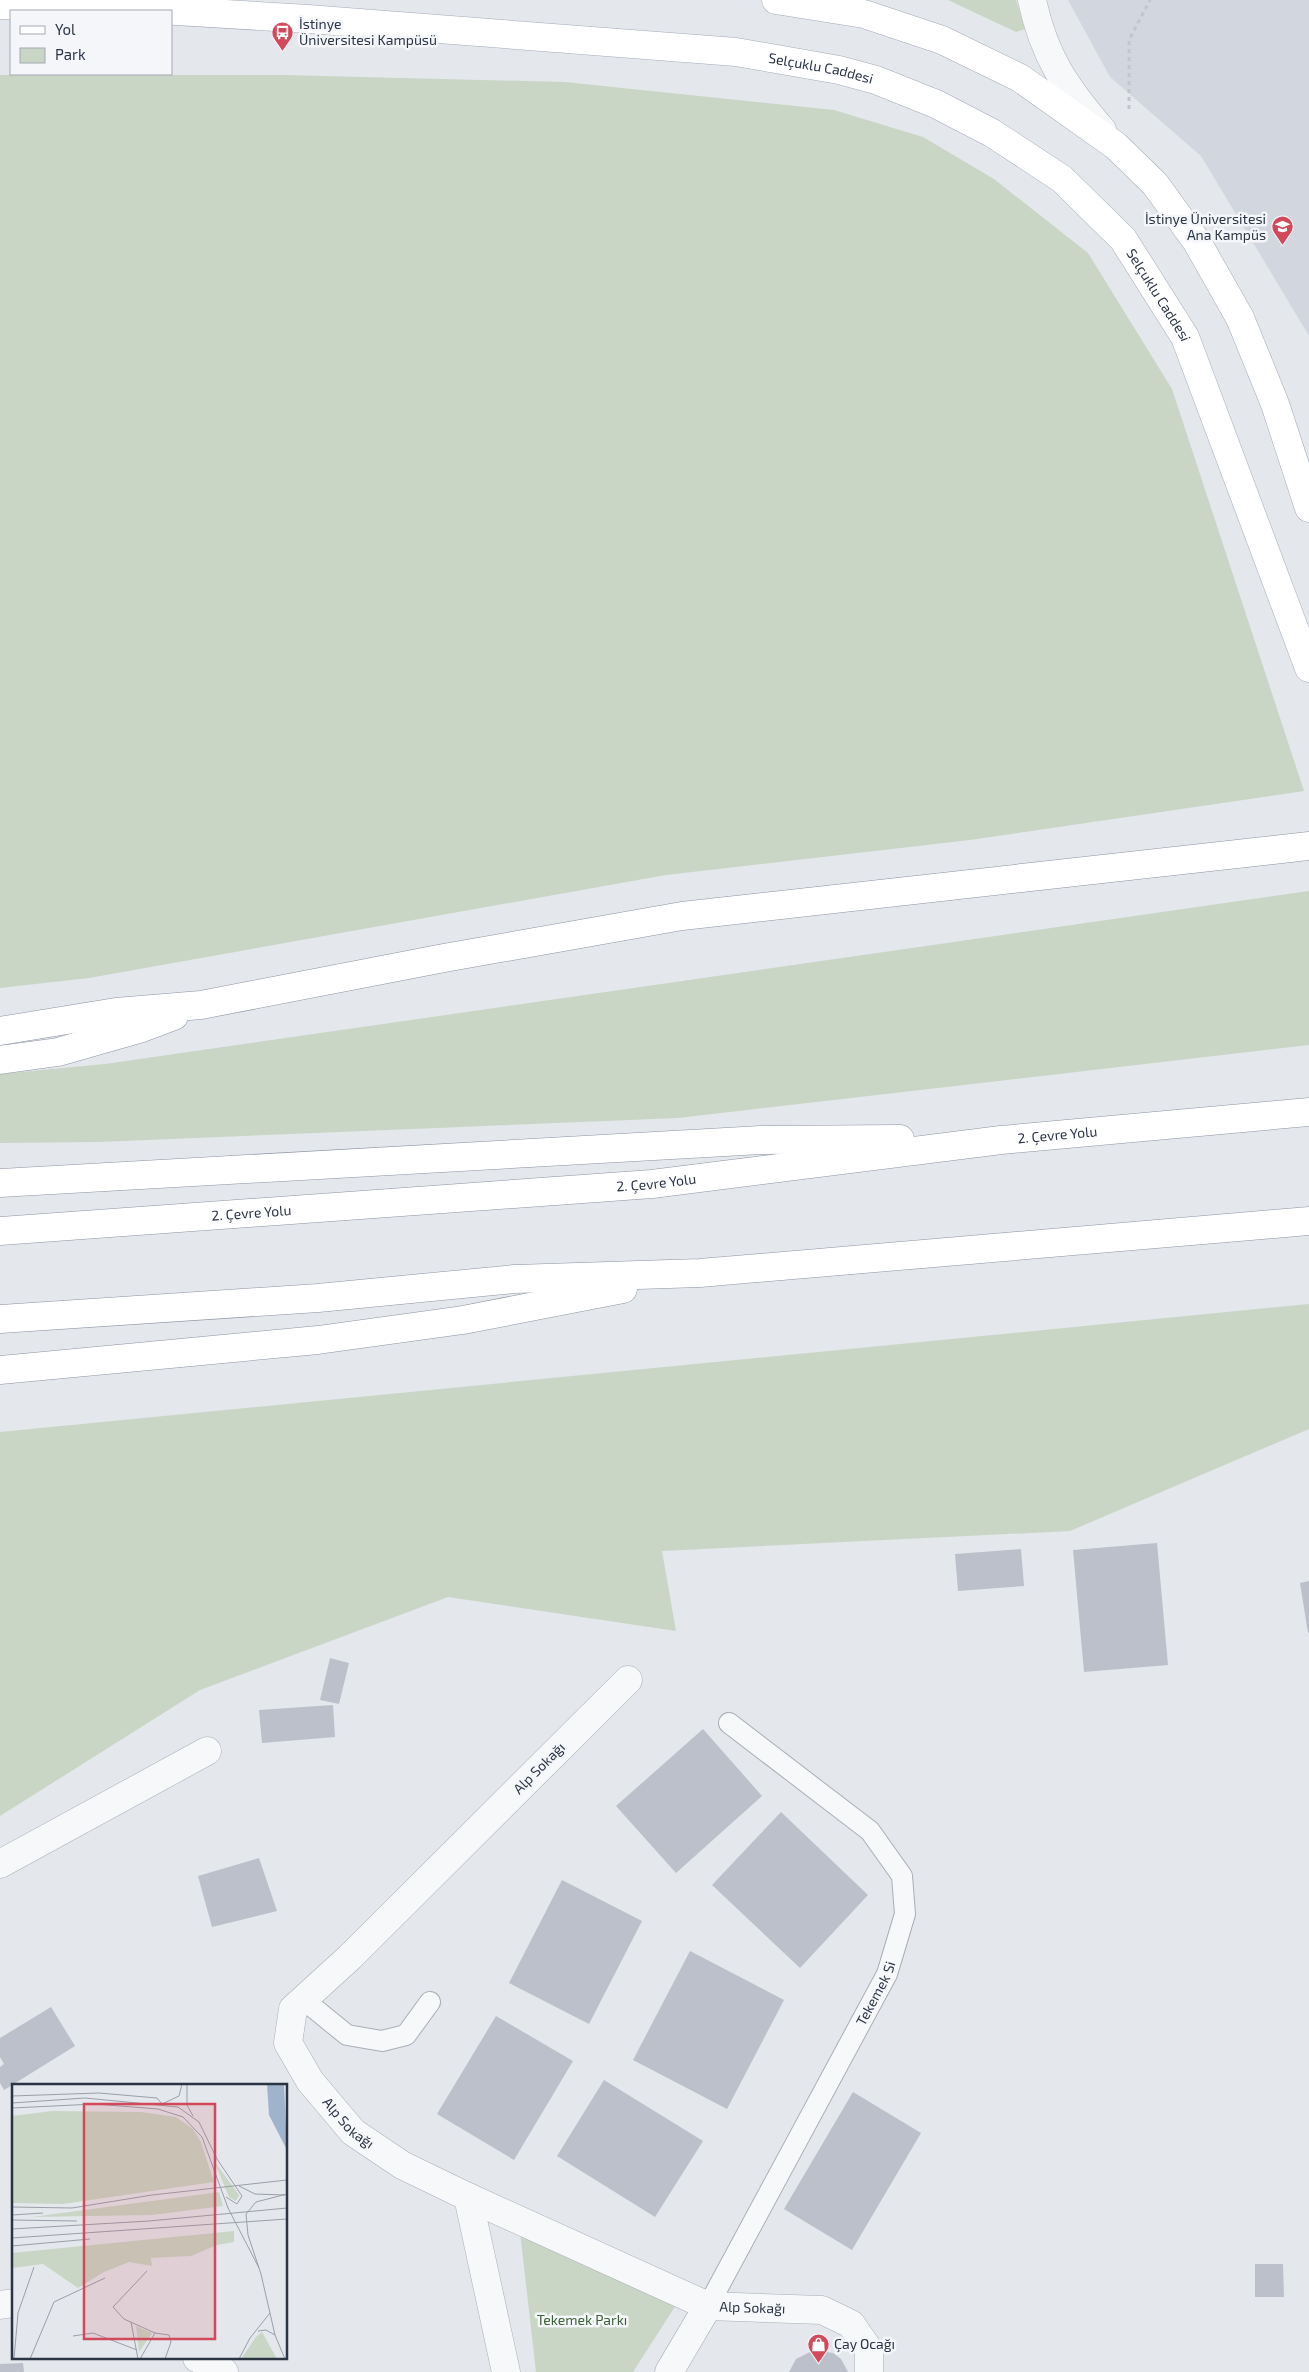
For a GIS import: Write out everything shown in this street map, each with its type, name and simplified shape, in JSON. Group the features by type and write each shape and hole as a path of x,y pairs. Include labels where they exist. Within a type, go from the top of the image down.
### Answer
{"main road":[{"path":"783,0 864,14 942,40 1020,78 1121,151 1155,184 1197,242 1240,318 1275,404 1309,508"},
{"name":"Selçuklu Caddesi","path":"0,5 160,10"},
{"name":"Selçuklu Caddesi","path":"172,11 308,19 736,52 876,80 936,104 992,133 1062,179 1123,239 1185,337 1309,668"},
{"path":"0,1030 116,1012 201,1006 454,956 682,916 933,886 1309,846"},
{"path":"0,1060 58,1052 142,1028 201,1006"},
{"name":"2. Çevre Yolu","path":"0,1231 652,1184 1001,1140 1309,1112"},
{"path":"0,1183 761,1140 1001,1140"},
{"path":"0,1319 318,1298 515,1279 700,1273 1309,1221"},
{"path":"0,1370 318,1340 463,1320 700,1273"}],"street":[{"path":"1032,0 1044,46 1072,96 1121,151"},
{"name":"Alp Sokağı","path":"628,1680 357,1950 293,2009 288,2043 317,2088 353,2132 402,2165 708,2306 822,2310 851,2324 869,2350 869,2372"},
{"path":"0,1864 207,1751"},
{"path":"468,2197 506,2372"},
{"path":"669,2372 708,2306"},
{"path":"201,2360 224,2372"}],"lane":[{"name":"Tekemek Si","path":"708,2306 887,1974 904,1914 902,1876 870,1831 730,1723"},
{"path":"304,2000 347,2035 382,2041 406,2035 430,2002"}],"path":[{"path":"1121,151 1130,89 1129,40 1150,0"}],"shaded area":[{"name":"İstinye Üniversitesi Ana Kampüs","path":"1068,0 1309,0 1309,336 1201,156 1110,77"}],"green space":[{"path":"948,0 1016,0 1025,29 1016,32"},
{"path":"0,75 284,75 565,82 834,110 923,137 994,179 1088,253 1172,389 1304,791 970,840 666,875 89,978 0,988"},
{"path":"1309,891 1309,1045 678,1118 99,1142 0,1143 0,1074 105,1064"},
{"path":"1309,1304 1309,1429 1070,1531 662,1551 676,1631 448,1597 200,1690 0,1816 0,1432"},
{"name":"Tekemek Parkı","path":"520,2232 676,2305 633,2372 536,2372"}],"building":[{"path":"1157,1543 1168,1665 1084,1672 1073,1550"},
{"path":"1021,1549 1024,1586 958,1591 955,1554"},
{"path":"1309,1581 1309,1633 1308,1633 1300,1583"},
{"path":"330,1658 349,1663 339,1704 320,1700"},
{"path":"333,1705 335,1737 262,1743 259,1710"},
{"path":"703,1729 762,1796 676,1873 616,1806"},
{"path":"781,1812 868,1895 800,1968 712,1885"},
{"path":"259,1858 277,1911 212,1927 198,1876"},
{"path":"562,1880 642,1921 589,2024 509,1983"},
{"path":"690,1951 784,2000 727,2109 633,2060"},
{"path":"51,2007 75,2046 4,2090 0,2083 0,2067 4,2064 0,2057 0,2038"},
{"path":"496,2016 573,2061 514,2160 437,2114"},
{"path":"604,2080 703,2141 655,2217 557,2156"},
{"path":"853,2092 921,2133 852,2250 784,2209"},
{"path":"1255,2264 1283,2264 1284,2297 1255,2297"},
{"name":"Çay Ocağı","path":"814,2350 833,2353 841,2359 848,2372 789,2372 796,2359"},
{"path":"23,2363 24,2372 0,2372 0,2364"}],"place":[{"name":"İstinye Üniversitesi Kampüsü","path":"283,51"},
{"name":"İstinye Üniversitesi Ana Kampüs","path":"1282,246"},
{"name":"Çay Ocağı","path":"818,2363"}]}
